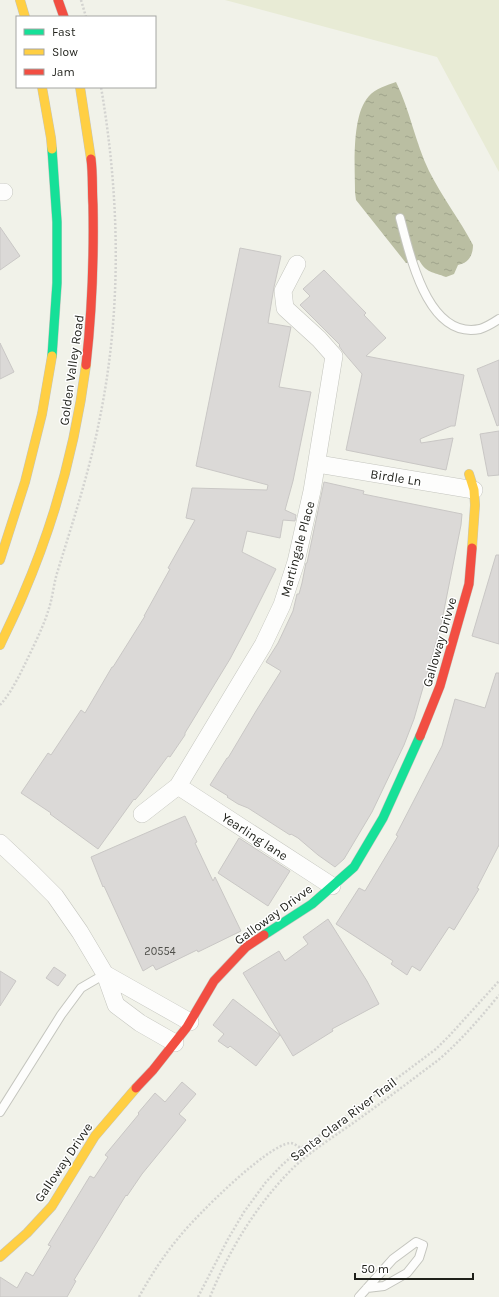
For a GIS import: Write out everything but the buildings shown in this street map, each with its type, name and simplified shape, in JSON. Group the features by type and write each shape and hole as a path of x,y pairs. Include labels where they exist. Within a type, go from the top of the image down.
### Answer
{"main road":[{"path":"20,0 25,16"},
{"path":"58,0 64,16"},
{"name":"Golden Valley Road","path":"0,560 25,482 42,414 52,353 58,283 57,222 51,138 42,88"},
{"name":"Golden Valley Road","path":"0,645 38,561 60,493 75,435 85,379 92,313 95,249 91,162 80,88"},
{"name":"Galloway Drivve","path":"0,1257 27,1233 52,1206 95,1136 175,1043 190,1022 214,981 246,948 312,904 354,867 383,818 415,750 440,686 469,584 475,505 474,490 469,474"}],"street":[{"name":"Martingale Place","path":"142,814 178,786 263,645 282,605 296,562 318,464 334,356 319,339 285,308 283,290 297,264"},
{"name":"Birdle Ln","path":"318,464 474,490"},
{"name":"Yearling lane","path":"178,786 332,886"},
{"path":"0,843 55,896 80,932 105,974 116,1005 140,1023 175,1043"},
{"path":"105,974 190,1022"}],"lane":[{"path":"400,218 413,265 431,305 440,316 449,324 461,328 472,329 480,329 499,320"},
{"path":"0,1112 61,1015 81,988 105,974"},
{"path":"359,1297 392,1259 416,1242 423,1245 419,1258 407,1273 384,1286 367,1288"}],"path":[{"path":"81,0 86,16"},
{"name":"Santa Clara River Trail","path":"198,1297 221,1251 244,1212 266,1182 300,1148 332,1127 436,1049 499,981"},
{"path":"210,1297 230,1255 262,1202 294,1167 443,1056 468,1031 499,995"},
{"path":"139,1297 149,1278 181,1235 199,1214 264,1156 276,1148 290,1143 300,1148"}],"shaded area":[{"path":"225,0 499,0 499,172 437,57"}],"water":[{"path":"396,82 429,171 473,245 472,252 467,261 458,265 454,274 446,277 427,270 419,260 406,263 356,200 355,142 359,116 363,105 374,91"}],"traffic: fast":[{"path":"52,149 57,222 57,283 52,356"},
{"path":"264,935 312,904 354,867 383,818 420,736"}],"traffic: slow":[{"path":"20,0 25,16"},
{"path":"42,88 52,149"},
{"path":"80,88 91,159"},
{"path":"0,560 25,482 42,414 52,356"},
{"path":"0,645 18,608 45,540 54,511 70,453 82,394 86,365"},
{"path":"469,474 474,490 475,505 472,548"},
{"path":"0,1257 27,1233 52,1206 95,1136 136,1088"}],"traffic: jam":[{"path":"58,0 64,16"},
{"path":"86,365 93,265 91,159"},
{"path":"420,736 440,686 469,584 472,548"},
{"path":"136,1088 153,1070 187,1027 214,981 246,947 264,935"}]}
